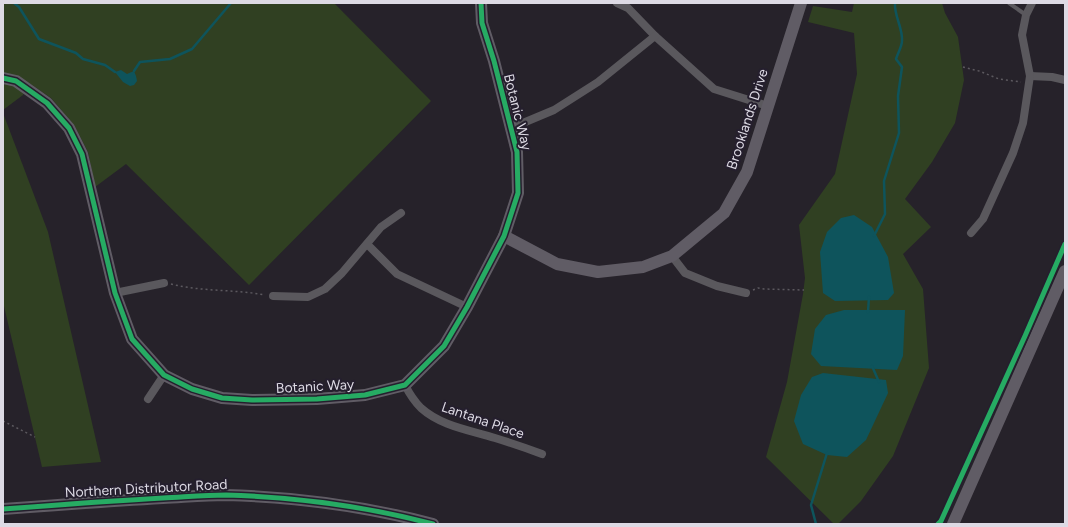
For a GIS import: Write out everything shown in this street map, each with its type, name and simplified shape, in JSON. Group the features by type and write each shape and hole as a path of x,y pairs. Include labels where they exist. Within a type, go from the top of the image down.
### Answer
{"street":[{"name":"Botanic Way","path":"3,78 16,82 47,103 69,128 82,154 115,293 132,339 164,376 192,389 222,398 252,400 365,396 405,385 444,346 467,307 504,236 518,193 517,152 512,128 482,23 481,3"},
{"path":"617,3 628,8 655,36 714,89 768,106"},
{"name":"Brooklands Drive","path":"504,236 557,264 598,272 643,267 672,256 724,213 747,172 801,3"},
{"path":"971,232 983,219 1013,153 1023,123 1029,79 1022,35 1026,15 1032,3"},
{"path":"512,128 554,110 598,82 655,36"},
{"path":"1029,79 1052,76 1065,80"},
{"path":"273,296 308,297 325,289 342,273 382,227 401,213"},
{"path":"367,244 397,274 467,307"},
{"path":"672,256 685,273 717,286 746,293"},
{"path":"953,524 1065,271"},
{"path":"115,293 164,283"},
{"path":"148,399 164,376"},
{"name":"Lantana Place","path":"405,385 420,407 434,418 448,424 542,454"},
{"name":"Northern Distributor Road","path":"3,509 195,496 233,496 288,498 343,505 404,516 433,524"}],"lane":[{"path":"1009,3 1026,15"}],"path":[{"path":"963,67 979,71 999,80 1029,79"},
{"path":"164,283 183,287 248,292 273,296"},
{"path":"758,288 804,290"},
{"path":"3,421 34,437"}],"green space":[{"path":"3,3 334,3 431,101 249,285 126,164 95,187 88,152 74,125 51,98 29,83 23,95 3,110"},
{"path":"854,3 942,3 945,13 958,37 964,80 955,123 932,162 905,199 931,227 903,254 923,289 929,368 893,456 861,501 838,524 834,524 766,457 787,382 803,294 805,278 799,225 835,174 857,74 854,33 808,22 813,6 852,12"},
{"path":"3,113 48,232 101,462 42,467 3,302"}],"water":[{"path":"121,70 127,74 134,71 137,81 134,85 130,86 123,82 115,72"},
{"path":"854,215 872,227 888,257 894,293 888,300 835,301 823,293 820,252 827,232 841,218"},
{"path":"844,310 905,310 903,356 897,370 821,366 811,354 815,329 826,315"},
{"path":"823,373 886,380 888,393 866,440 847,457 827,455 803,444 794,421 801,395 812,377"}],"waterway":[{"path":"14,3 19,7 39,39 76,53 83,59 105,65 115,72"},
{"path":"134,71 140,62 170,59 192,49 231,3"},
{"path":"874,236 885,214 884,181 899,133 898,96 902,67 896,59 901,45 902,36 895,3"},
{"path":"868,312 869,297"},
{"path":"872,366 879,382"},
{"path":"816,524 811,505 827,453"}],"cycle path":[{"path":"3,78 16,81 47,103 69,128 82,154 115,293 132,339 164,375 192,389 222,398 252,400 317,399 365,395 405,385 444,346 467,307 504,236 518,193 517,152 494,61 482,23 481,3"},
{"path":"938,524 941,521 1025,336 1065,244"},
{"path":"3,509 123,500 226,495 304,500 356,507 433,524"}]}
